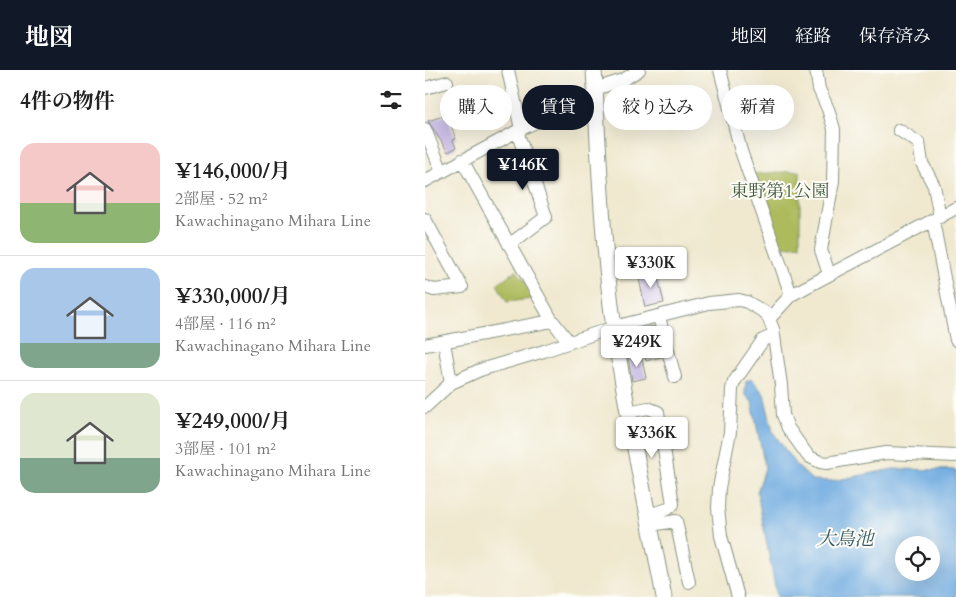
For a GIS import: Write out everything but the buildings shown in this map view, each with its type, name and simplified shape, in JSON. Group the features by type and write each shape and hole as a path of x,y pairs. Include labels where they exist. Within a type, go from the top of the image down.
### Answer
{"main road":[{"path":"594,70 604,238 614,327 628,412 664,597"}],"street":[{"path":"508,70 519,130 547,217 509,245"},
{"path":"425,181 519,130 623,80 639,70"},
{"path":"720,70 741,151 791,295"},
{"path":"816,70 819,89 834,129 833,181 821,250 829,274"},
{"path":"425,88 447,82"},
{"path":"425,129 442,172"},
{"path":"899,130 919,143 915,159 934,186 937,219 956,340"},
{"path":"462,160 552,321 569,342"},
{"path":"769,319 791,295 956,208"},
{"path":"425,219 462,287 434,290 425,288"},
{"path":"425,407 451,383 480,370 614,327 709,303 739,300 747,302 766,313 769,319 774,335 783,415 788,428 802,448 815,460 835,463 894,453 956,456"},
{"path":"659,317 675,377"},
{"path":"425,345 552,321"},
{"path":"738,597 721,536 718,508 719,488 730,432 732,389 734,382 763,340 767,336 774,335"},
{"path":"444,342 451,383"},
{"path":"628,412 648,408 658,412 673,504 649,520"},
{"path":"649,520 676,520 689,582"}],"green space":[{"name":"東野第1公園","path":"800,171 800,245 780,247 754,174"},
{"path":"516,270 539,298 507,302 497,284"}],"water":[{"name":"大鳥池","path":"752,379 764,394 773,432 795,464 812,480 832,481 893,469 956,470 956,597 777,597 757,492 765,468 752,402 745,394 746,381"}]}
